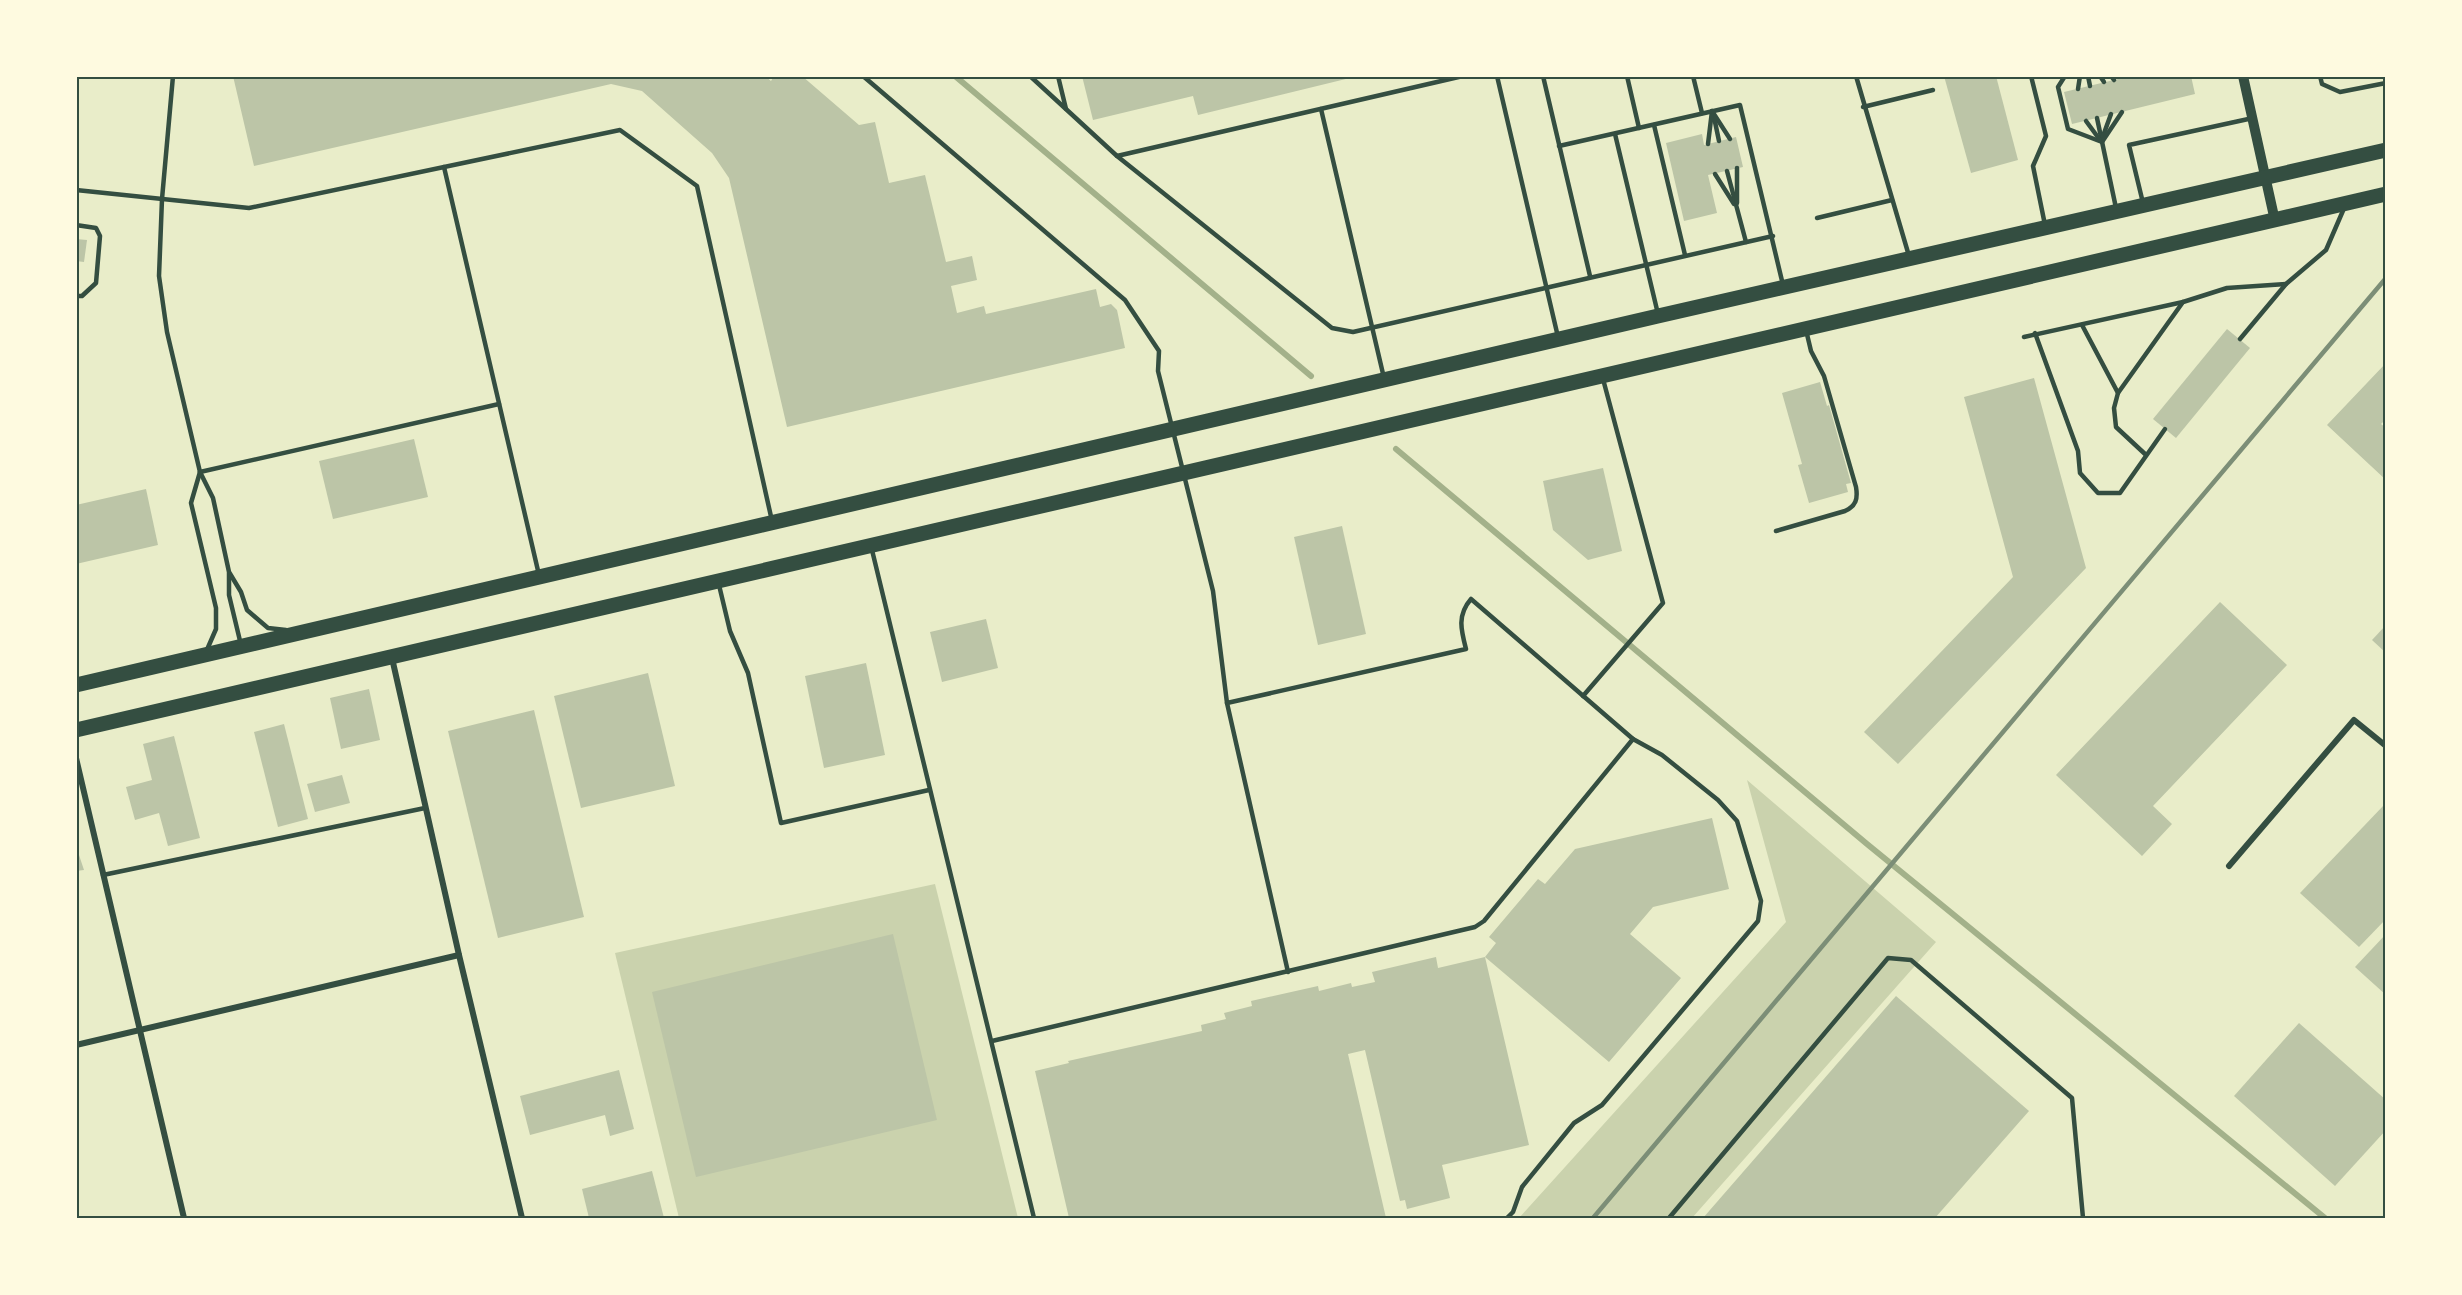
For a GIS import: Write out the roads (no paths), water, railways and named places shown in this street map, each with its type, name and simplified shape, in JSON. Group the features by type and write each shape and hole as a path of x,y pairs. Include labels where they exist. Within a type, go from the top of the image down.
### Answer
{"main road":[{"path":"76,685 1658,316 2385,150"},
{"path":"76,730 1184,475 2385,194"}],"street":[{"path":"2243,76 2275,221"},
{"path":"392,657 459,955 522,1218"},
{"path":"2229,866 2354,720 2385,746"},
{"path":"76,758 184,1218"},
{"path":"76,1045 459,955"}],"lane":[{"path":"173,76 162,199 159,276 167,332 200,472 213,498 229,572 229,595 242,647"},
{"path":"863,76 1125,300 1159,351 1158,371 1213,591 1227,703 1288,972"},
{"path":"1030,76 1117,156 1332,328 1353,332 1773,236"},
{"path":"1058,76 1066,110"},
{"path":"1117,156 1463,76"},
{"path":"1497,76 1559,340"},
{"path":"1543,76 1590,276"},
{"path":"1627,76 1639,128"},
{"path":"1693,76 1702,113"},
{"path":"1856,76 1863,107 1910,259"},
{"path":"2031,76 2046,136 2033,166 2046,228"},
{"path":"2065,76 2058,87 2068,129 2102,142"},
{"path":"2078,88 2080,76"},
{"path":"2088,76 2090,86"},
{"path":"2100,76 2104,82"},
{"path":"2320,76 2322,84 2340,92 2385,83"},
{"path":"1863,107 1933,90"},
{"path":"1559,146 1740,105 1784,288"},
{"path":"1321,109 1384,381"},
{"path":"1712,111 1730,139"},
{"path":"1712,111 1719,141"},
{"path":"1708,144 1712,111"},
{"path":"2102,142 2122,112"},
{"path":"2102,142 2111,114"},
{"path":"2097,118 2117,211"},
{"path":"2143,205 2129,145 2253,118"},
{"path":"2086,120 2102,142"},
{"path":"1654,125 1686,255"},
{"path":"76,190 249,208 620,130 697,186 773,523"},
{"path":"1615,134 1658,316"},
{"path":"444,167 540,577"},
{"path":"1737,168 1737,209"},
{"path":"1727,171 1746,242"},
{"path":"1715,174 1737,209"},
{"path":"1817,218 1892,200"},
{"path":"2240,339 2286,284 2326,250 2346,204"},
{"path":"76,225 96,228 100,236 96,283 82,296 76,296"},
{"path":"2024,337 2183,302 2227,288 2286,284"},
{"path":"2145,454 2116,427 2114,408 2118,393 2183,302"},
{"path":"2082,325 2118,393"},
{"path":"1776,531 1845,511 1852,508 1856,502 1856,488 1827,387 1811,351 1806,330"},
{"path":"2035,333 2078,450 2080,473 2098,493 2120,493 2145,454 2165,429"},
{"path":"1583,696 1663,603 1602,377"},
{"path":"200,472 499,404"},
{"path":"200,472 191,503 216,608 216,629 205,656"},
{"path":"871,547 1034,1218"},
{"path":"229,572 241,592 247,610 268,628 307,632"},
{"path":"718,582 730,631 748,673 781,823 929,789"},
{"path":"1227,703 1466,649 1461,621 1462,612 1471,599 1633,739 1662,755 1718,800 1737,821 1761,901 1758,921 1602,1105 1574,1123 1522,1187 1513,1212 1507,1218"},
{"path":"992,1041 1465,931 1484,921 1633,739"},
{"path":"103,875 425,807"},
{"path":"1669,1218 1888,958 1911,960 2072,1098 2083,1218"}],"waterway":[{"path":"955,76 1311,376"},
{"path":"1396,449 1867,844 2325,1218"}],"railway":[{"path":"1593,1218 2386,278"}]}
